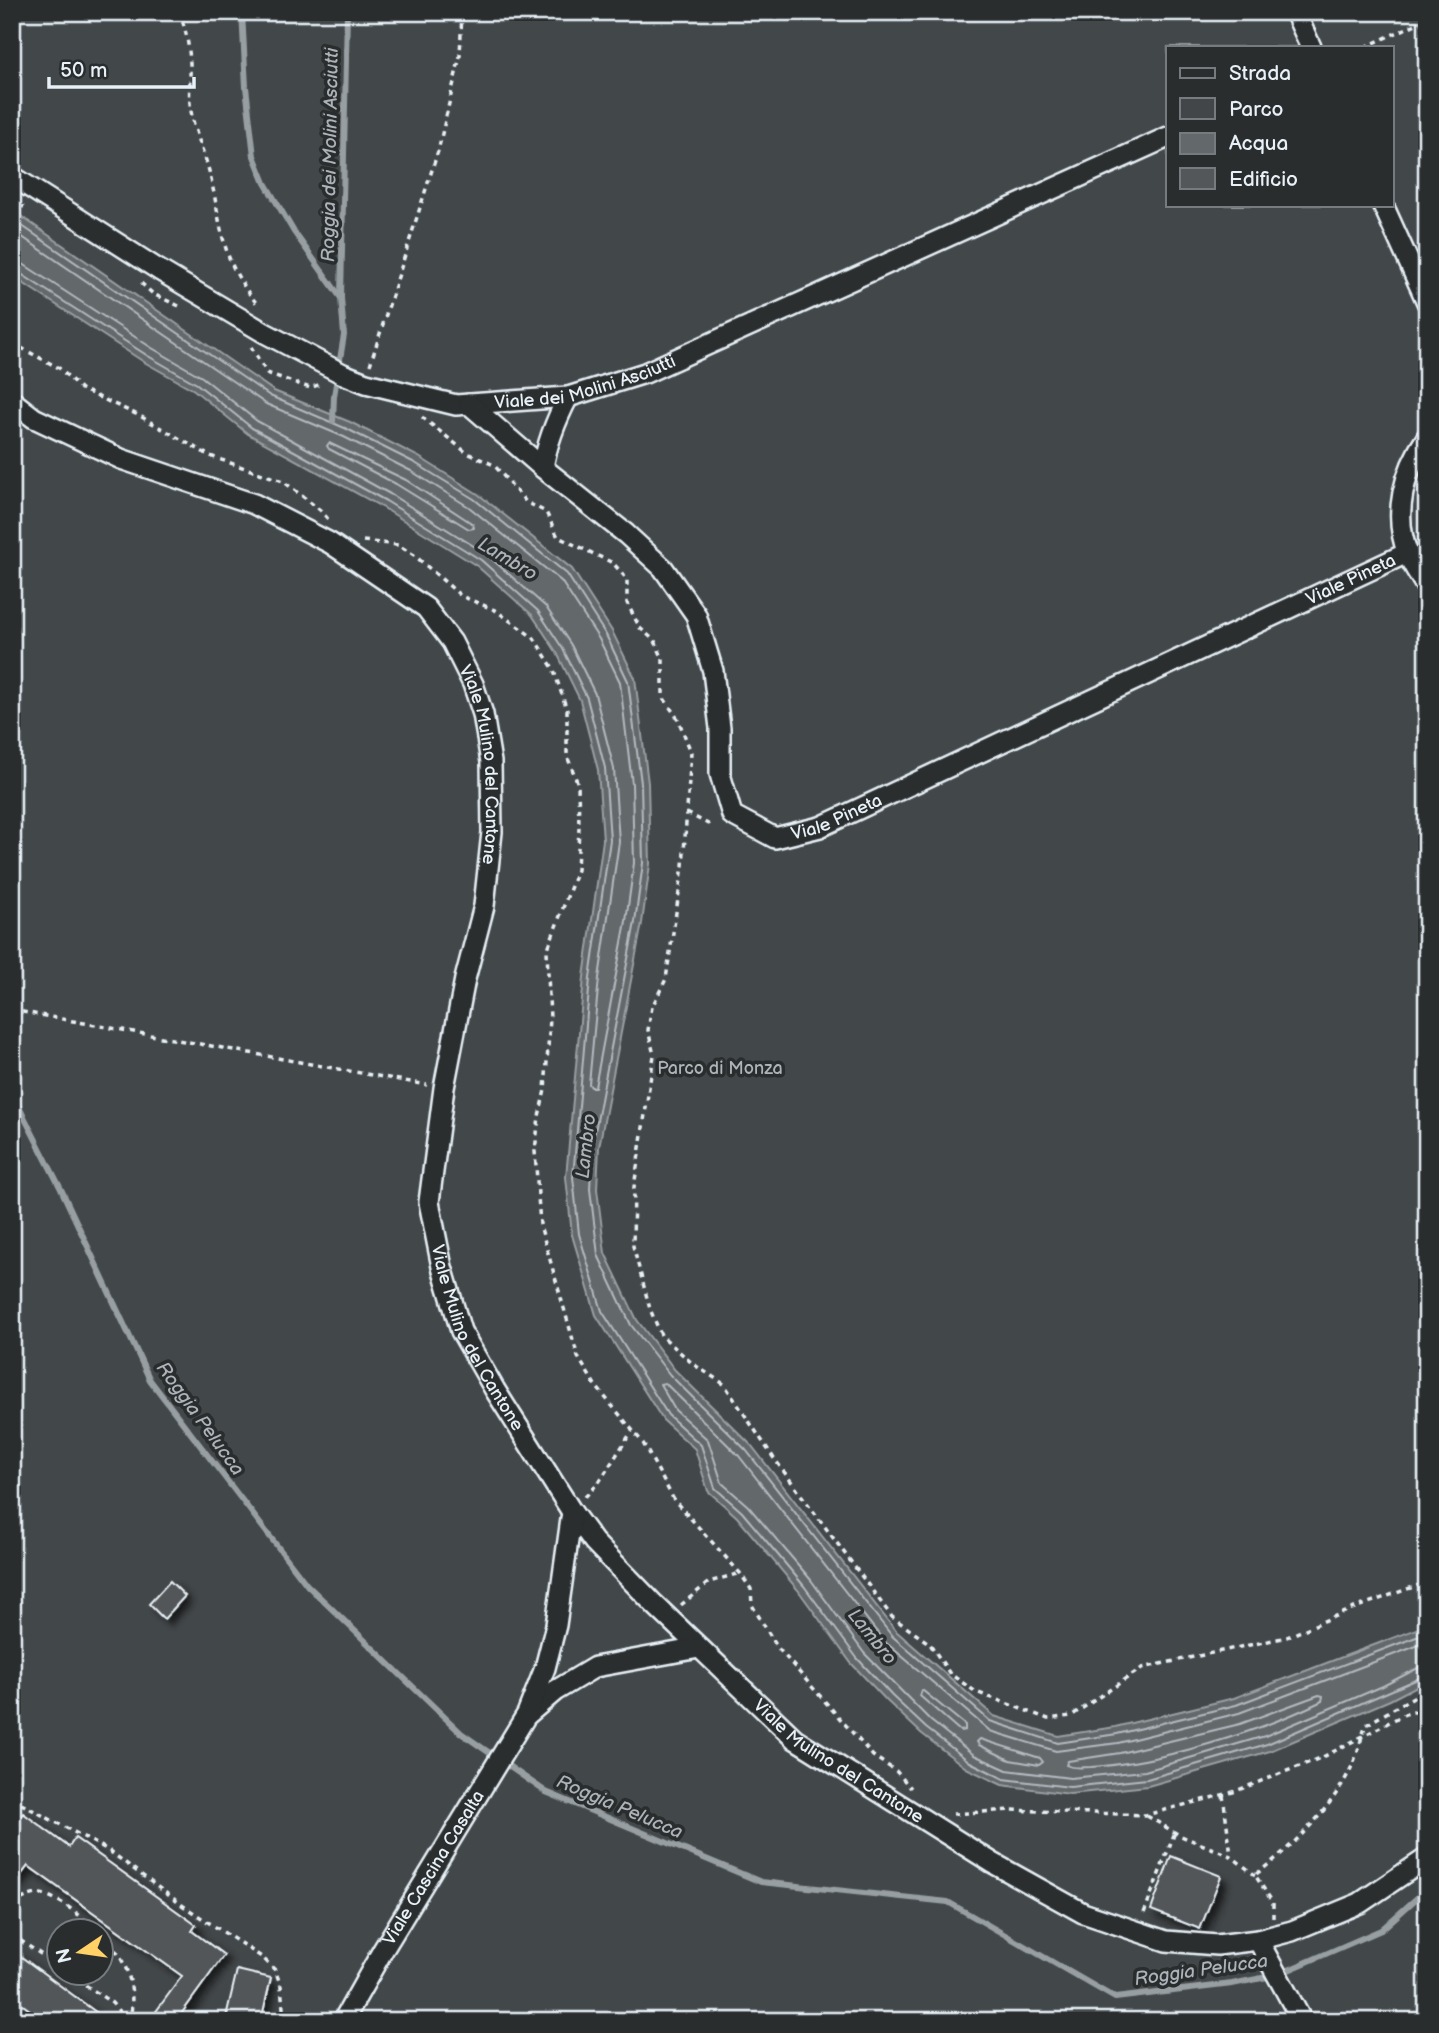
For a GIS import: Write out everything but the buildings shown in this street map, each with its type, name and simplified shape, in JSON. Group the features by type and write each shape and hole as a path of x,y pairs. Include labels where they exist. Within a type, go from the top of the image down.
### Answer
{"lane":[{"path":"1295,12 1311,46"},
{"name":"Viale dei Molini Asciutti","path":"12,176 159,270 265,333 338,372 366,383 456,405 568,397 645,373 1166,137"},
{"path":"1383,206 1427,302"},
{"path":"543,468 554,424 568,397"},
{"name":"Viale Mulino del Cantone","path":"12,401 34,418 121,459 254,504 330,543 426,608 452,642 473,684 483,714 491,762 492,832 484,906 465,979 444,1088 429,1202 442,1267 461,1331 495,1390 594,1542 668,1618 794,1739 993,1863 1083,1913 1166,1941 1217,1945 1258,1940 1292,1931 1360,1903 1427,1858"},
{"path":"469,404 543,468 587,501 663,568 696,615 713,671 720,728 720,774 732,815"},
{"name":"Viale Pineta","path":"1427,437 1410,465 1402,494 1401,524 1407,553 1427,588"},
{"name":"Viale Pineta","path":"732,815 775,838 820,827 1407,553"},
{"name":"Viale Cascina Casalta","path":"343,2021 383,1950 527,1714 545,1668 556,1625 572,1512"},
{"name":"Viale Cascina Casalta","path":"527,1714 555,1691 595,1667 699,1648"},
{"path":"1258,1940 1301,2021"}],"path":[{"path":"179,12 191,73 189,101 209,169 224,247 235,274 262,310"},
{"path":"366,383 374,347 438,152 460,55 462,12"},
{"path":"1367,46 1427,19"},
{"path":"12,343 59,368 81,389 140,416 210,456 283,481 320,510 333,525"},
{"path":"416,413 467,453 494,465 526,502 546,512 558,537 613,563 627,579 627,603 640,628 655,641 663,659 663,697 678,719 691,752 683,866 666,979 652,1007 649,1030 654,1055 634,1187 634,1246 650,1309 661,1335 693,1364 724,1384 773,1457 892,1616 930,1644 950,1674 976,1692 1048,1719 1071,1716 1142,1668 1287,1637 1349,1610 1427,1582"},
{"path":"358,539 398,545 414,555 461,596 495,610 534,638 553,667 567,710 567,756 578,784 578,870 547,951 550,1019 545,1090 538,1116 535,1151 540,1225 578,1357 595,1385 643,1443 659,1468 674,1500 740,1573 751,1589 752,1605 777,1647 873,1756 896,1771 914,1790"},
{"path":"687,814 708,824 732,815"},
{"path":"12,1010 444,1088"},
{"path":"572,1512 599,1482 632,1431"},
{"path":"668,1618 709,1582 740,1573"},
{"path":"1255,1875 1292,1842 1337,1791 1352,1765 1366,1725 1427,1689"},
{"path":"950,1813 960,1815 1010,1810 1146,1815 1223,1795 1322,1757 1405,1714 1427,1709"},
{"path":"1223,1795 1231,1856"},
{"path":"12,1800 108,1850 182,1905 263,1958 275,1970 281,1986 283,2008 280,2021"},
{"path":"1146,1815 1175,1832 1231,1856 1255,1875 1273,1903 1274,1917"},
{"path":"1136,1931 1175,1832"},
{"path":"12,1904 40,1894 55,1899 80,1918"},
{"path":"12,1935 46,1958"},
{"path":"116,1951 130,1976 133,2001 129,2021"},
{"path":"90,1988 112,2003 129,2021"},
{"path":"12,2013 23,2021"}],"green space":[{"name":"Parco di Monza","path":"12,12 1427,12 1427,2021 12,2021"}],"water":[{"name":"Lambro","path":"12,210 274,391 350,422 419,457 478,494 572,569 612,631 635,678 648,783 650,864 642,923 599,1147 597,1189 605,1253 637,1320 675,1370 751,1445 896,1631 994,1716 1058,1736 1115,1727 1234,1698 1427,1625 1427,1681 1390,1700 1270,1751 1148,1786 1070,1794 1002,1785 966,1768 921,1733 887,1701 851,1663 798,1590 737,1517 708,1491 695,1449 663,1420 596,1315 572,1235 566,1177 584,977 603,840 598,770 580,700 557,653 532,615 477,566 382,507 248,434 194,390 144,362 12,276"}],"waterway":[{"name":"Roggia dei Molini Asciutti","path":"242,12 246,87 254,156 265,183 294,232 341,298 344,335 334,396 333,421"},
{"name":"Roggia dei Molini Asciutti","path":"341,297 347,12"},
{"name":"Roggia Pelucca","path":"12,1099 16,1101 61,1189 150,1380 307,1585 461,1733 546,1792 761,1882 948,1902 1115,1998 1232,1984 1277,1975 1381,1930 1427,1889"}]}
